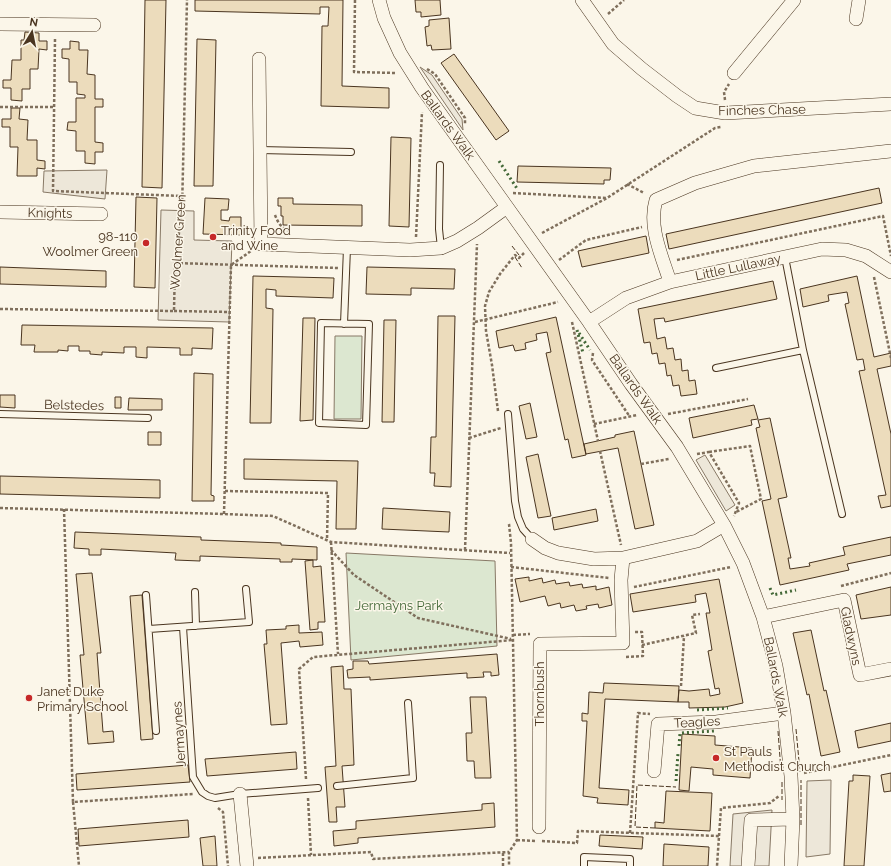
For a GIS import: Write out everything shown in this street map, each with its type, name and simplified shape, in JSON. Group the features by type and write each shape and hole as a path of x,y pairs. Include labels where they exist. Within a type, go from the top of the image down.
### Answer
{"street":[{"name":"Ballards Walk","path":"379,0 384,18 400,53 422,88 589,322 631,384 658,410 677,447 729,521 763,617 776,666 784,713 791,776 793,819 791,866"},
{"name":"Finches Chase","path":"582,0 613,44 642,69 695,108 725,113 891,104"},
{"path":"734,73 794,0"},
{"path":"856,19 859,0"},
{"path":"0,24 94,25"},
{"path":"260,59 261,244 410,250 441,248 457,241 478,228 507,207"},
{"path":"670,282 653,224 653,209 656,200 695,183 754,166 891,151"},
{"name":"Knights","path":"0,212 101,214"},
{"name":"Little Lullaway","path":"589,322 626,298 670,282 822,249 846,250 870,259 891,272"},
{"path":"532,539 544,548 558,553 594,559 623,558 697,541 729,521"},
{"name":"Thornbush","path":"539,827 540,644 625,643 621,585 623,558"},
{"name":"Gladwyns","path":"763,617 844,600 860,675 891,668"},
{"name":"Teagles","path":"654,771 658,724 716,722 784,713"},
{"path":"240,794 252,864"},
{"path":"748,866 751,820 793,819"}],"lane":[{"path":"260,150 351,152"},
{"path":"440,165 441,248"},
{"path":"344,324 347,248"},
{"path":"785,257 803,350 842,514"},
{"path":"321,323 344,324 368,324 366,425 318,423 321,323"},
{"path":"716,368 803,350"},
{"name":"Belstedes","path":"0,414 148,418"},
{"path":"508,414 514,501 518,517 524,529 532,539"},
{"path":"149,629 248,622 246,589"},
{"path":"195,592 196,626"},
{"name":"Jermaynes","path":"146,595 156,731"},
{"name":"Jermaynes","path":"183,627 193,777 202,792 205,794"},
{"path":"337,786 413,778 408,703"},
{"path":"205,794 214,798 240,794 318,788"},
{"path":"584,866 584,857 630,859 630,866"}],"path":[{"name":"Woolmer Green","path":"174,311 175,263 182,210 187,0"},
{"path":"355,0 354,72 401,73"},
{"path":"597,22 613,11 624,0"},
{"path":"55,39 53,191 182,196"},
{"path":"725,113 724,92 734,73"},
{"path":"416,230 422,105"},
{"path":"0,107 54,107"},
{"path":"498,414 486,331 485,306 489,292 500,274 515,255 519,258 532,243 607,198 715,128 725,127"},
{"path":"628,184 656,200"},
{"path":"511,193 607,198"},
{"path":"671,261 883,216 891,256"},
{"path":"559,260 586,240 647,226"},
{"path":"465,550 478,228"},
{"path":"231,265 261,244"},
{"path":"870,259 891,358"},
{"path":"175,263 346,268"},
{"path":"224,514 231,265"},
{"path":"475,322 562,302"},
{"path":"0,309 230,312"},
{"path":"575,322 571,315 598,441"},
{"path":"593,347 592,360 630,417"},
{"path":"668,414 748,399"},
{"path":"594,424 658,410 668,414 672,419"},
{"path":"499,421 501,435"},
{"path":"469,438 509,426"},
{"path":"695,454 750,446 761,498 735,512"},
{"path":"600,451 623,558"},
{"path":"709,452 738,503 735,512 729,521"},
{"path":"641,464 671,459"},
{"path":"225,491 328,493 327,540"},
{"path":"0,508 272,516 331,542 510,553"},
{"path":"64,509 73,802 79,866"},
{"path":"509,520 511,543 510,553 518,840 509,852 509,866"},
{"path":"331,542 338,654"},
{"path":"331,550 354,575 418,618 513,640"},
{"path":"511,567 621,585 743,563"},
{"path":"856,582 891,573"},
{"path":"642,645 696,633 692,615 700,614"},
{"path":"681,686 684,636"},
{"path":"311,854 300,669 313,657 513,640"},
{"path":"630,833 638,713 653,714"},
{"path":"791,776 891,755"},
{"path":"717,866 721,808 770,802 779,796 778,790"},
{"path":"73,802 205,794"},
{"path":"212,805 224,812 228,866"},
{"path":"518,840 577,844 578,831 719,836"},
{"path":"252,864 257,858 311,854 371,852 374,859 509,852"},
{"path":"502,866 503,852"}],"green space":[{"path":"335,336 362,336 361,419 334,419"},
{"name":"Jermayns Park","path":"346,553 495,561 497,646 351,660"}],"shaded area":[{"path":"420,67 432,75 462,119 463,130"},
{"path":"107,170 105,199 43,192 44,171"},
{"path":"161,210 194,211 194,240 232,241 229,322 158,320"},
{"path":"705,455 735,505 726,511 696,460"},
{"path":"831,780 830,854 806,857 807,781"},
{"path":"772,810 769,866 730,866 733,814"}],"building":[{"path":"145,0 166,0 162,188 142,187"},
{"path":"195,0 343,0 342,86 389,88 389,108 321,106 322,26 328,26 329,7 320,7 320,14 195,11"},
{"path":"415,0 440,0 441,15 421,17 421,12 416,12"},
{"path":"449,18 451,49 432,50 431,45 427,46 425,27 429,26 429,20"},
{"path":"25,32 39,33 39,41 47,41 47,50 39,49 38,69 30,69 30,89 22,89 22,101 11,100 11,88 3,88 3,80 11,80 12,60 21,60 21,40 24,40"},
{"path":"197,39 216,40 213,186 194,186"},
{"path":"70,41 79,42 79,50 88,50 87,74 95,75 95,99 103,99 103,107 95,107 95,142 103,143 103,152 95,152 95,164 85,163 85,151 76,151 76,131 67,130 68,122 76,122 76,98 85,98 85,95 77,94 77,82 69,82 69,59 62,58 62,49 70,49"},
{"path":"454,54 509,131 496,140 441,63"},
{"path":"11,108 20,108 19,119 28,120 27,140 37,140 37,160 45,161 45,169 37,168 37,176 17,176 18,147 10,147 10,127 2,127 2,119 11,119"},
{"path":"391,137 411,138 409,227 389,226"},
{"path":"518,166 611,168 610,180 604,180 604,184 517,182"},
{"path":"879,188 882,203 669,249 666,234"},
{"name":"98-110 Woolmer Green","path":"136,197 157,198 155,288 134,287"},
{"path":"205,198 229,199 228,210 221,210 221,220 229,221 230,217 241,217 241,235 203,234"},
{"path":"278,198 293,198 293,204 362,205 362,226 283,225 283,216 281,216 281,206 278,206"},
{"path":"646,236 649,253 582,267 578,251"},
{"path":"0,267 106,271 106,287 0,284"},
{"path":"367,267 455,269 454,289 411,288 411,295 366,294"},
{"path":"253,276 334,278 333,298 276,296 276,290 266,289 266,308 273,309 271,423 250,423"},
{"path":"857,276 874,357 891,353 891,366 877,369 891,434 891,506 881,508 878,496 886,495 859,371 865,370 863,359 857,360 845,304 849,303 847,292 828,295 829,301 803,307 800,289"},
{"path":"773,281 777,299 665,322 664,318 654,319 657,339 665,337 667,349 673,348 675,360 681,359 682,371 688,370 689,381 695,380 697,394 681,396 679,385 673,386 671,375 667,376 665,363 659,364 657,353 652,354 650,342 644,343 638,309"},
{"path":"438,316 455,316 451,487 434,486 435,473 430,473 431,437 436,437"},
{"path":"556,317 586,455 572,458 568,439 565,440 546,353 551,352 547,332 536,334 537,340 525,343 526,349 515,351 513,345 499,348 496,331"},
{"path":"303,318 315,318 313,420 300,421"},
{"path":"384,320 396,320 394,422 382,422"},
{"path":"22,325 213,328 212,349 192,348 192,355 180,355 180,348 147,347 147,358 136,357 136,347 124,347 124,353 102,352 102,355 90,354 90,351 79,351 79,346 68,346 68,351 58,350 58,352 34,352 35,345 21,345"},
{"path":"194,373 213,374 211,495 214,496 214,501 192,501"},
{"path":"0,395 15,395 15,408 0,407"},
{"path":"115,397 121,397 121,408 115,408"},
{"path":"129,398 162,399 162,410 128,410"},
{"path":"530,403 537,437 526,439 519,406"},
{"path":"754,405 758,419 751,420 752,425 693,438 689,418"},
{"path":"770,418 787,497 778,499 791,558 788,558 790,569 810,566 809,563 845,555 843,547 891,537 891,555 847,564 849,570 780,585 762,501 771,499 756,428 760,427 758,420"},
{"path":"634,431 654,525 635,529 618,448 586,454 584,444"},
{"path":"148,432 161,432 161,445 148,445"},
{"path":"538,454 551,516 538,518 526,457"},
{"path":"244,459 358,461 356,529 336,529 337,481 244,479"},
{"path":"0,476 160,480 160,498 0,494"},
{"path":"383,508 450,512 449,532 382,529"},
{"path":"596,509 598,521 554,530 552,518"},
{"path":"75,532 201,537 201,540 281,543 281,545 317,547 317,560 292,559 292,562 280,562 280,559 200,556 200,561 175,560 176,553 101,549 101,555 89,555 89,549 74,548"},
{"path":"313,560 313,567 321,566 325,622 318,622 318,629 310,630 305,561"},
{"path":"92,573 101,653 97,653 103,732 113,731 114,742 88,744 80,655 84,655 76,574"},
{"path":"529,577 529,581 542,578 543,583 555,580 556,584 569,582 570,586 582,584 583,588 596,586 596,590 609,587 612,605 599,608 598,604 586,606 587,609 576,611 574,605 561,608 560,603 548,606 545,596 520,602 515,579"},
{"path":"719,579 743,703 725,707 689,708 689,702 678,702 679,690 689,691 709,689 710,696 720,694 719,688 715,689 708,651 712,650 706,613 710,613 706,593 695,595 696,602 633,612 630,594"},
{"path":"891,587 891,615 861,619 856,595"},
{"path":"142,595 153,739 141,740 130,596"},
{"path":"299,625 299,633 322,632 323,645 300,647 299,641 281,643 287,724 271,725 264,644 267,644 266,630 286,629 286,626"},
{"path":"811,630 824,691 826,690 840,752 821,756 809,694 807,695 793,633"},
{"path":"497,654 499,675 491,676 491,672 483,672 484,677 467,678 467,673 370,680 370,677 348,678 347,670 353,669 353,661 368,661 369,664"},
{"path":"343,666 344,689 351,689 354,765 342,766 345,807 336,807 337,822 329,822 325,767 336,766 331,667"},
{"path":"604,683 679,686 678,702 605,699 599,788 629,790 628,805 597,803 598,798 583,796 587,721 582,721 582,713 588,714 589,692 603,693"},
{"path":"470,697 486,697 491,778 475,778 474,761 467,761 466,733 472,733"},
{"path":"891,723 891,741 858,748 855,731"},
{"name":"St Pauls Methodist Church","path":"682,734 715,736 715,745 752,748 750,778 713,775 713,769 691,767 689,791 679,790"},
{"path":"296,752 297,769 207,776 205,759"},
{"path":"188,765 190,782 77,790 76,774"},
{"path":"891,773 891,791 884,792 881,775"},
{"path":"853,775 870,776 864,866 844,866 849,781 853,781"},
{"path":"666,791 712,793 710,831 655,828 655,822 664,823"},
{"path":"494,803 495,827 358,838 358,843 334,846 333,831 356,829 356,821 482,810 482,804"},
{"path":"188,820 189,837 79,846 78,829"},
{"path":"600,835 643,837 642,849 599,846"},
{"path":"215,836 217,866 203,866 200,838"},
{"path":"664,844 709,847 708,866 663,866"}],"hedge":[{"path":"499,161 518,190"},
{"path":"577,330 583,353"},
{"path":"579,333 590,350"},
{"path":"770,588 773,595 796,590"},
{"path":"697,710 728,708"},
{"path":"679,746 680,733 714,731"},
{"path":"676,781 678,753"}],"fence":[{"path":"512,246 519,255"},
{"path":"515,257 522,268"},
{"path":"796,729 800,772"},
{"path":"778,731 781,771"},
{"path":"801,780 801,825"},
{"path":"782,782 782,800"},
{"path":"655,828 635,827 637,785 676,787"}],"place":[{"name":"Trinity Food and Wine","path":"213,237"},
{"name":"98-110 Woolmer Green","path":"146,243"},
{"name":"Janet Duke Primary School","path":"29,698"},
{"name":"St Pauls Methodist Church","path":"716,758"}]}
